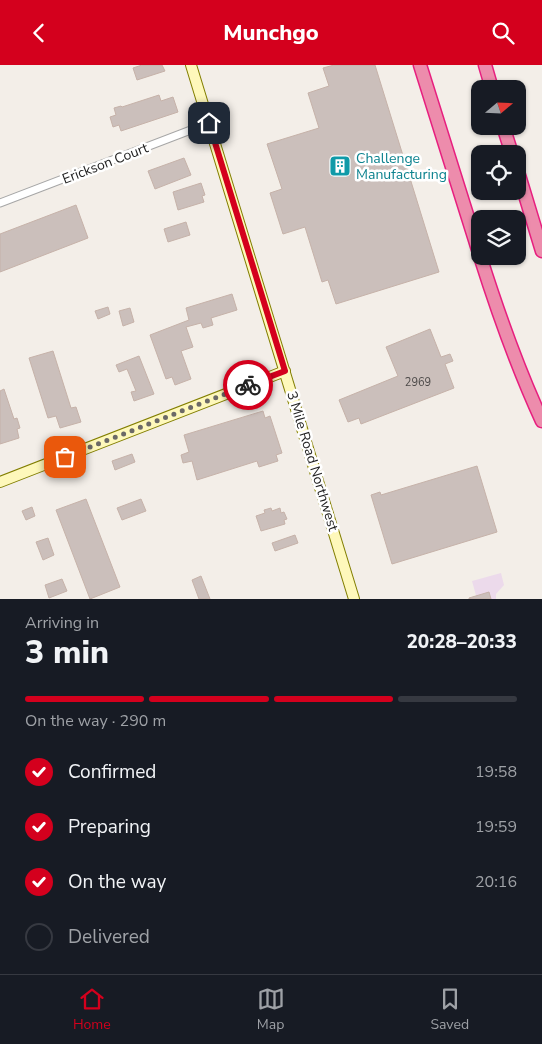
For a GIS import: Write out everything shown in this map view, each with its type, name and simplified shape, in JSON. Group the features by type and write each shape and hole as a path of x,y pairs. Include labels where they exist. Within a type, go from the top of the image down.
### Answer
{"highway":[{"path":"420,65 471,227"},
{"path":"484,65 489,80"},
{"path":"526,198 542,251"},
{"path":"483,265 510,347 542,421"}],"main road":[{"name":"3 Mile Road Northwest","path":"191,65 354,599"},
{"path":"0,482 285,371"}],"street":[{"name":"Erickson Court","path":"0,203 209,123"}],"shaded area":[{"path":"501,573 504,585 496,594 496,599 477,599 472,581"}],"building":[{"path":"142,65 162,65 165,71 137,80 133,68"},
{"name":"Challenge Manufacturing","path":"334,65 375,65 439,272 336,304 328,280 322,282 305,227 283,234 270,193 282,189 267,144 319,128 308,93 329,86 323,68"},
{"path":"159,95 161,101 173,97 178,112 121,131 119,125 113,127 110,117 116,115 114,108"},
{"path":"184,158 191,175 155,189 148,171"},
{"path":"201,183 205,195 202,196 204,202 178,210 173,192"},
{"path":"76,205 88,238 0,272 0,234"},
{"path":"186,222 190,235 168,242 164,229"},
{"path":"232,294 237,310 211,318 213,325 203,328 201,323 186,327 193,347 181,351 191,379 175,385 172,377 166,379 150,335 189,320 186,308"},
{"path":"108,307 110,314 98,319 95,311"},
{"path":"130,308 134,322 123,326 119,311"},
{"path":"430,329 441,357 450,354 453,361 445,364 454,388 361,424 359,418 348,422 339,400 398,376 386,347"},
{"path":"53,351 71,408 76,407 81,422 60,428 56,416 48,418 29,358"},
{"path":"139,356 154,394 134,401 131,392 136,391 127,369 119,372 116,365"},
{"path":"4,389 14,419 17,418 20,428 17,429 19,438 0,444 0,391"},
{"path":"263,411 265,418 270,416 282,453 276,455 278,461 259,467 257,461 197,480 192,461 183,463 181,455 189,452 184,435"},
{"path":"132,454 135,462 115,470 112,461"},
{"path":"477,466 497,532 392,564 371,495 380,492 381,495"},
{"path":"86,499 120,587 90,599 56,510"},
{"path":"141,499 146,511 122,520 117,508"},
{"path":"32,507 35,516 26,520 22,511"},
{"path":"271,508 272,511 280,508 281,513 284,512 287,519 284,520 285,524 261,531 256,516 265,513 264,510"},
{"path":"295,535 298,543 275,551 272,543"},
{"path":"48,538 54,555 43,560 36,542"},
{"path":"201,576 210,599 199,599 192,580"},
{"path":"62,579 67,591 49,598 45,585"},
{"path":"489,592 491,599 469,599 469,598"}],"way so far":[{"path":"65,457 248,385"}],"place":[{"name":"Challenge Manufacturing","path":"340,166"}],"route":[{"path":"209,123 285,371 248,385"}]}
